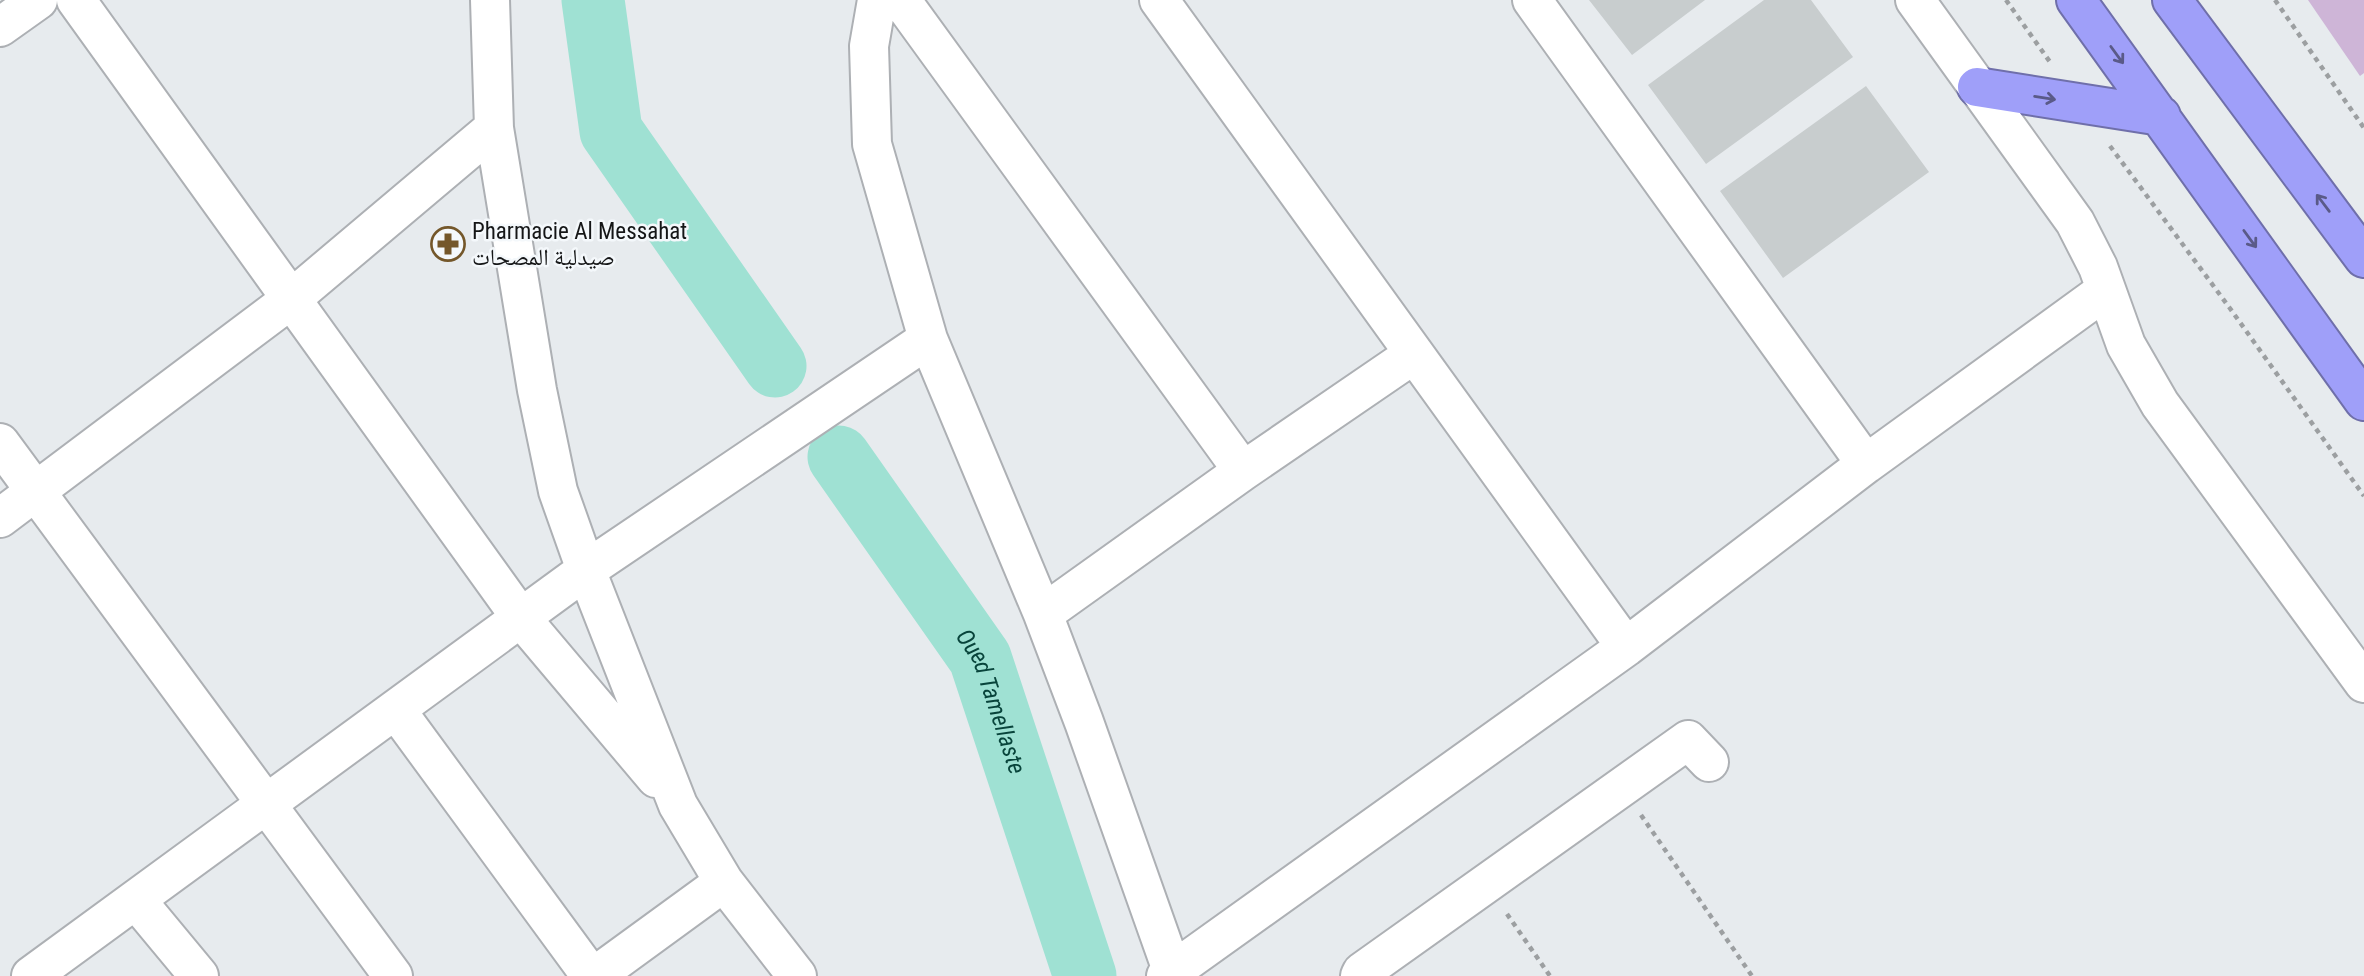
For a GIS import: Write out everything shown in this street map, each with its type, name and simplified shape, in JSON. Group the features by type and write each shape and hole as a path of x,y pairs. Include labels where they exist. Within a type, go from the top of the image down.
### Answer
{"highway":[{"path":"2076,0 2364,401"},
{"path":"2172,0 2364,258"},
{"path":"1977,87 2161,116"}],"street":[{"path":"0,27 38,0"},
{"path":"76,0 522,618 678,805 724,882 797,976"},
{"path":"490,0 494,128 542,415 558,491 678,805"},
{"path":"877,0 869,46 872,144 928,339 1043,614 1084,722 1171,974 1626,647 1866,464 2106,290"},
{"path":"901,0 1243,471"},
{"path":"1159,0 1626,647"},
{"path":"1532,0 1866,464"},
{"path":"1914,0 2074,222 2087,244 2126,345 2160,404 2364,683"},
{"path":"0,518 290,300 494,128"},
{"path":"31,976 586,570 928,339"},
{"path":"1043,614 1243,471 1414,354"},
{"path":"0,443 393,976"},
{"path":"396,710 593,976 724,882"},
{"path":"1360,976 1688,740 1709,762"},
{"path":"136,900 199,976"}],"path":[{"path":"2006,0 2364,496"},
{"path":"2275,0 2364,128"},
{"path":"1622,787 1752,976"},
{"path":"1486,884 1550,976"}],"shaded area":[{"path":"2308,0 2364,0 2364,73 2360,76"}],"building":[{"path":"1589,0 1705,0 1632,55"},
{"path":"1764,0 1811,0 1853,57 1706,164 1648,85"},
{"path":"1866,86 1929,172 1783,278 1720,191"}],"waterway":[{"name":"Oued Tamellaste","path":"593,0 611,131 775,366"},
{"name":"Oued Tamellaste","path":"839,457 980,658 1085,976"}],"place":[{"name":"Pharmacie Al Messahat صيدلية المصحات","path":"448,244"}]}
